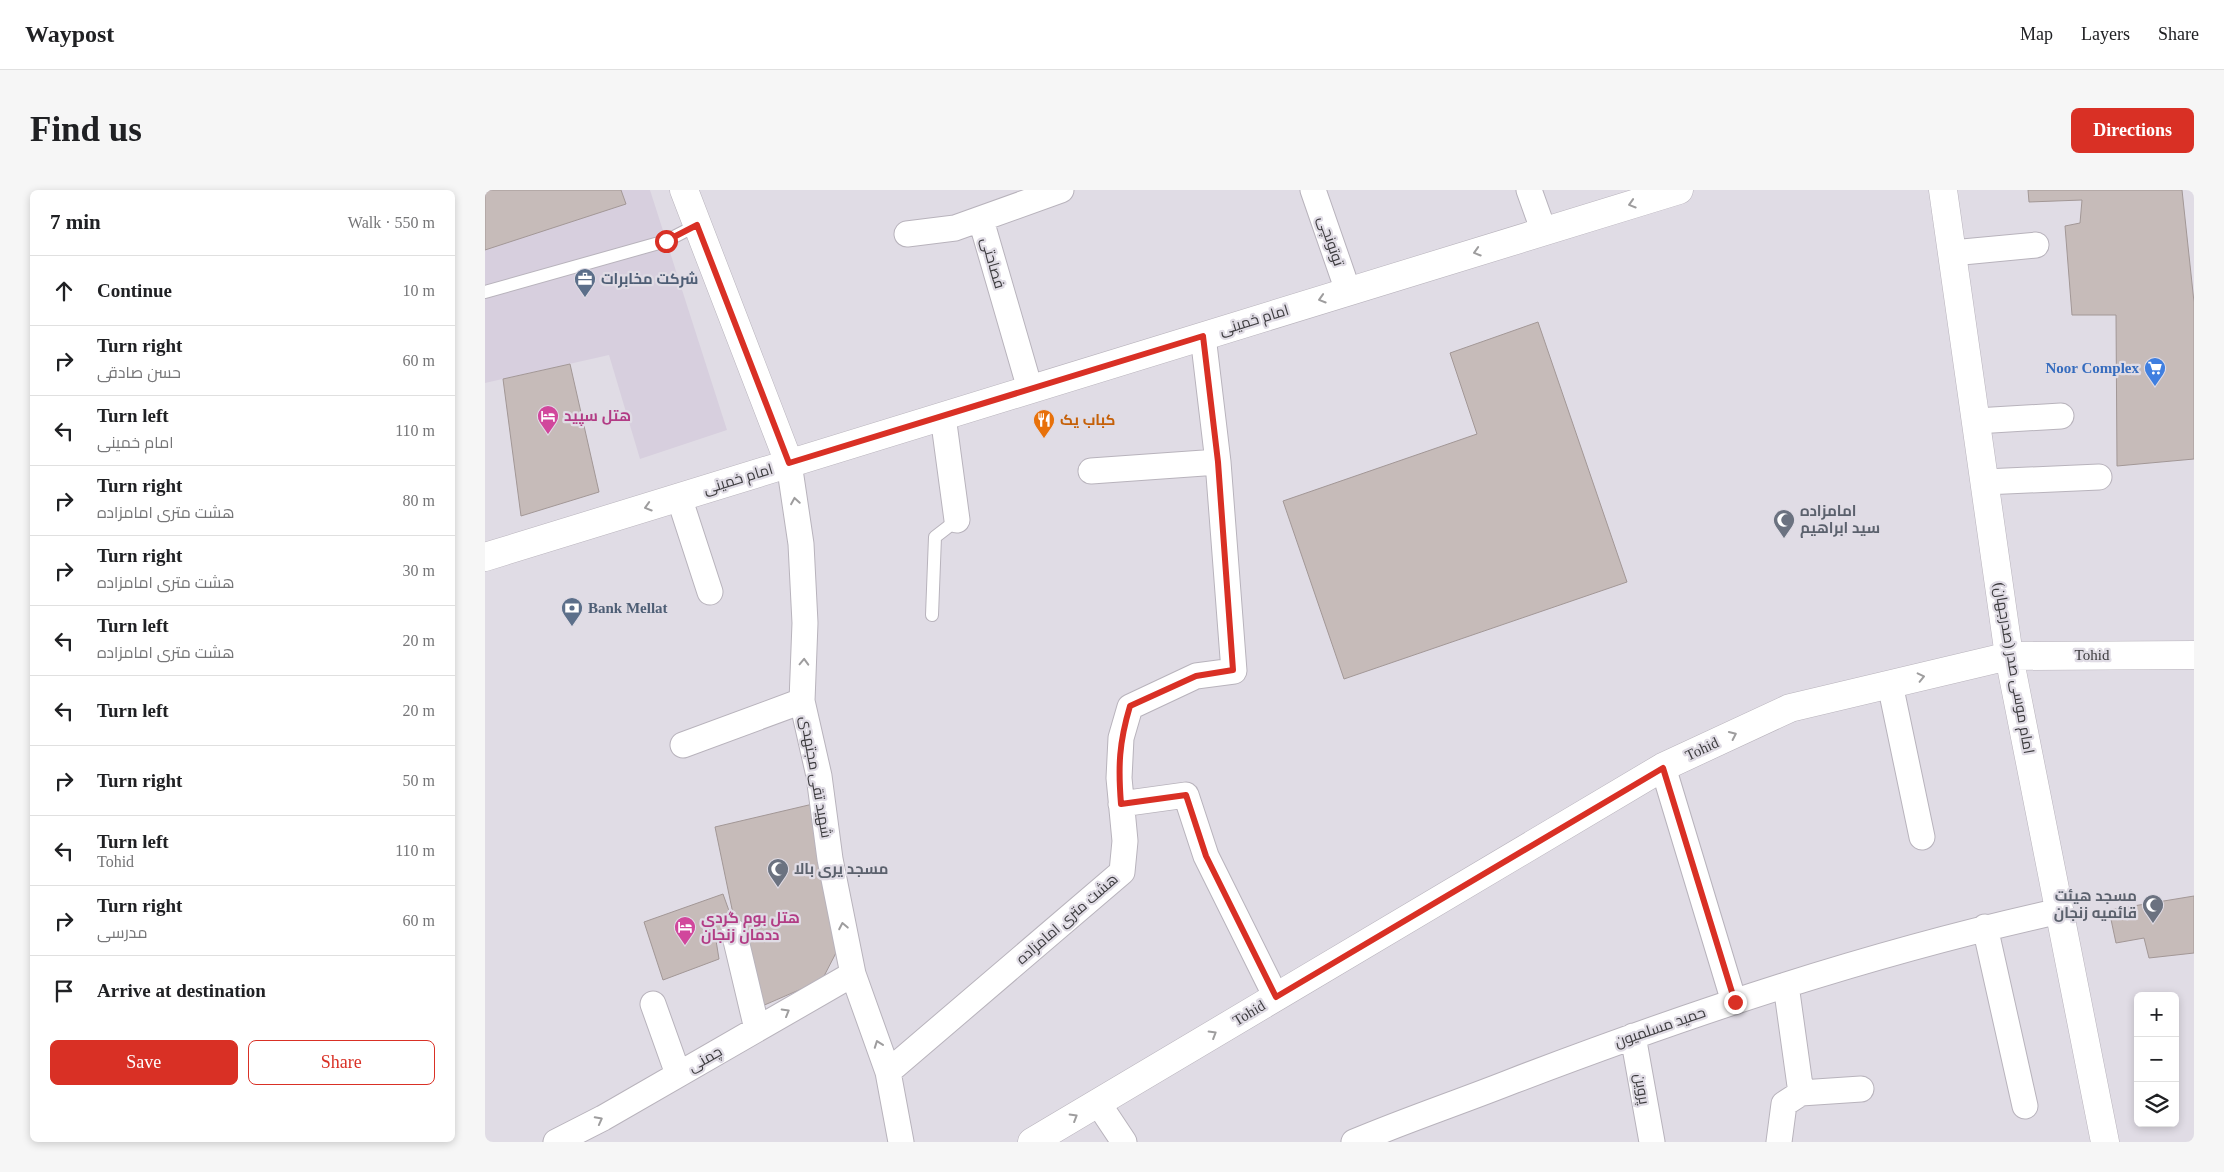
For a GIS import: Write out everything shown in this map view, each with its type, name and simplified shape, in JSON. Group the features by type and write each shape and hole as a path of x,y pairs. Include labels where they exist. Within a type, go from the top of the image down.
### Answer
{"main road":[{"path":"684,190 789,463"},
{"name":"امام خمینی","path":"485,557 1679,190"},
{"name":"(صدرجهان) امام موسی صدر","path":"1943,190 2009,656 2105,1142"},
{"name":"Tohid","path":"1032,1142 1663,768 1790,708 2009,656 2194,655"}],"street":[{"name":"فصاحتی","path":"1030,389 981,220 1061,190"},
{"name":"توتونچی","path":"1313,190 1348,291"},
{"path":"1529,190 1544,232"},
{"path":"907,234 955,228 981,220"},
{"path":"1952,253 2037,245"},
{"name":"هشت متری امامزاده","path":"888,1072 1122,872 1125,841 1119,778 1121,738 1130,706 1196,676 1233,670 1218,462 1203,336"},
{"path":"943,416 957,520"},
{"path":"1976,421 2061,416"},
{"path":"1091,471 1218,462"},
{"name":"شهید تقی مجتهدی","path":"789,463 802,554 805,623 802,701 819,776 830,859 853,974 888,1072 901,1142"},
{"path":"1984,482 2099,477"},
{"path":"679,497 709,592"},
{"path":"1890,684 1922,837"},
{"path":"683,745 802,701"},
{"path":"1663,768 1735,1002"},
{"path":"1121,804 1186,795 1206,856 1276,997"},
{"name":"حمید مسلمیون","path":"1354,1142 1633,1036 1735,1002 1985,927 2060,911"},
{"path":"1985,927 2025,1106"},
{"path":"733,932 757,1029"},
{"name":"چمنی","path":"556,1142 603,1118 853,974"},
{"path":"1786,986 1801,1093"},
{"path":"653,1004 678,1074"},
{"name":"پروین","path":"1633,1036 1652,1142"},
{"path":"1779,1142 1784,1104 1801,1093 1861,1089"},
{"path":"1097,1103 1125,1142"}],"lane":[{"path":"485,292 666,241 697,225"},
{"path":"932,615 935,537 957,520"}],"shaded area":[{"name":"شرکت مخابرات","path":"485,190 650,190 727,430 640,459 609,355 485,383"}],"building":[{"path":"485,190 621,190 626,204 485,250"},
{"name":"Noor Complex","path":"2028,190 2182,190 2194,302 2194,459 2117,466 2116,315 2072,315 2065,226 2080,223 2082,200 2029,202"},
{"path":"1538,322 1627,582 1344,679 1283,501 1477,434 1450,353"},
{"name":"هتل سپید","path":"570,364 599,492 521,516 503,379"},
{"name":"مسجد یری بالا","path":"813,804 838,949 822,980 753,1010 715,827"},
{"name":"هتل بوم گردی ددمان زنجان","path":"723,894 733,922 715,934 719,959 663,980 644,922"},
{"name":"مسجد هیئت قائمیه زنجان","path":"2194,896 2194,953 2149,958 2144,938 2116,943 2109,910"}],"place":[{"name":"شرکت مخابرات","path":"585,298"},
{"name":"Noor Complex","path":"2155,387"},
{"name":"هتل سپید","path":"548,435"},
{"name":"کباب یک","path":"1044,439"},
{"name":"امامزاده سید ابراهیم","path":"1784,539"},
{"name":"Bank Mellat","path":"572,627"},
{"name":"مسجد یری بالا","path":"778,888"},
{"name":"مسجد هیئت قائمیه زنجان","path":"2153,924"},
{"name":"هتل بوم گردی ددمان زنجان","path":"685,946"}],"route":[{"path":"666,241 697,225 789,463 1203,336 1218,462 1233,670 1196,676 1130,706 1121,738 1119,778 1121,804 1186,795 1206,856 1276,997 1663,768 1735,1002"}]}
